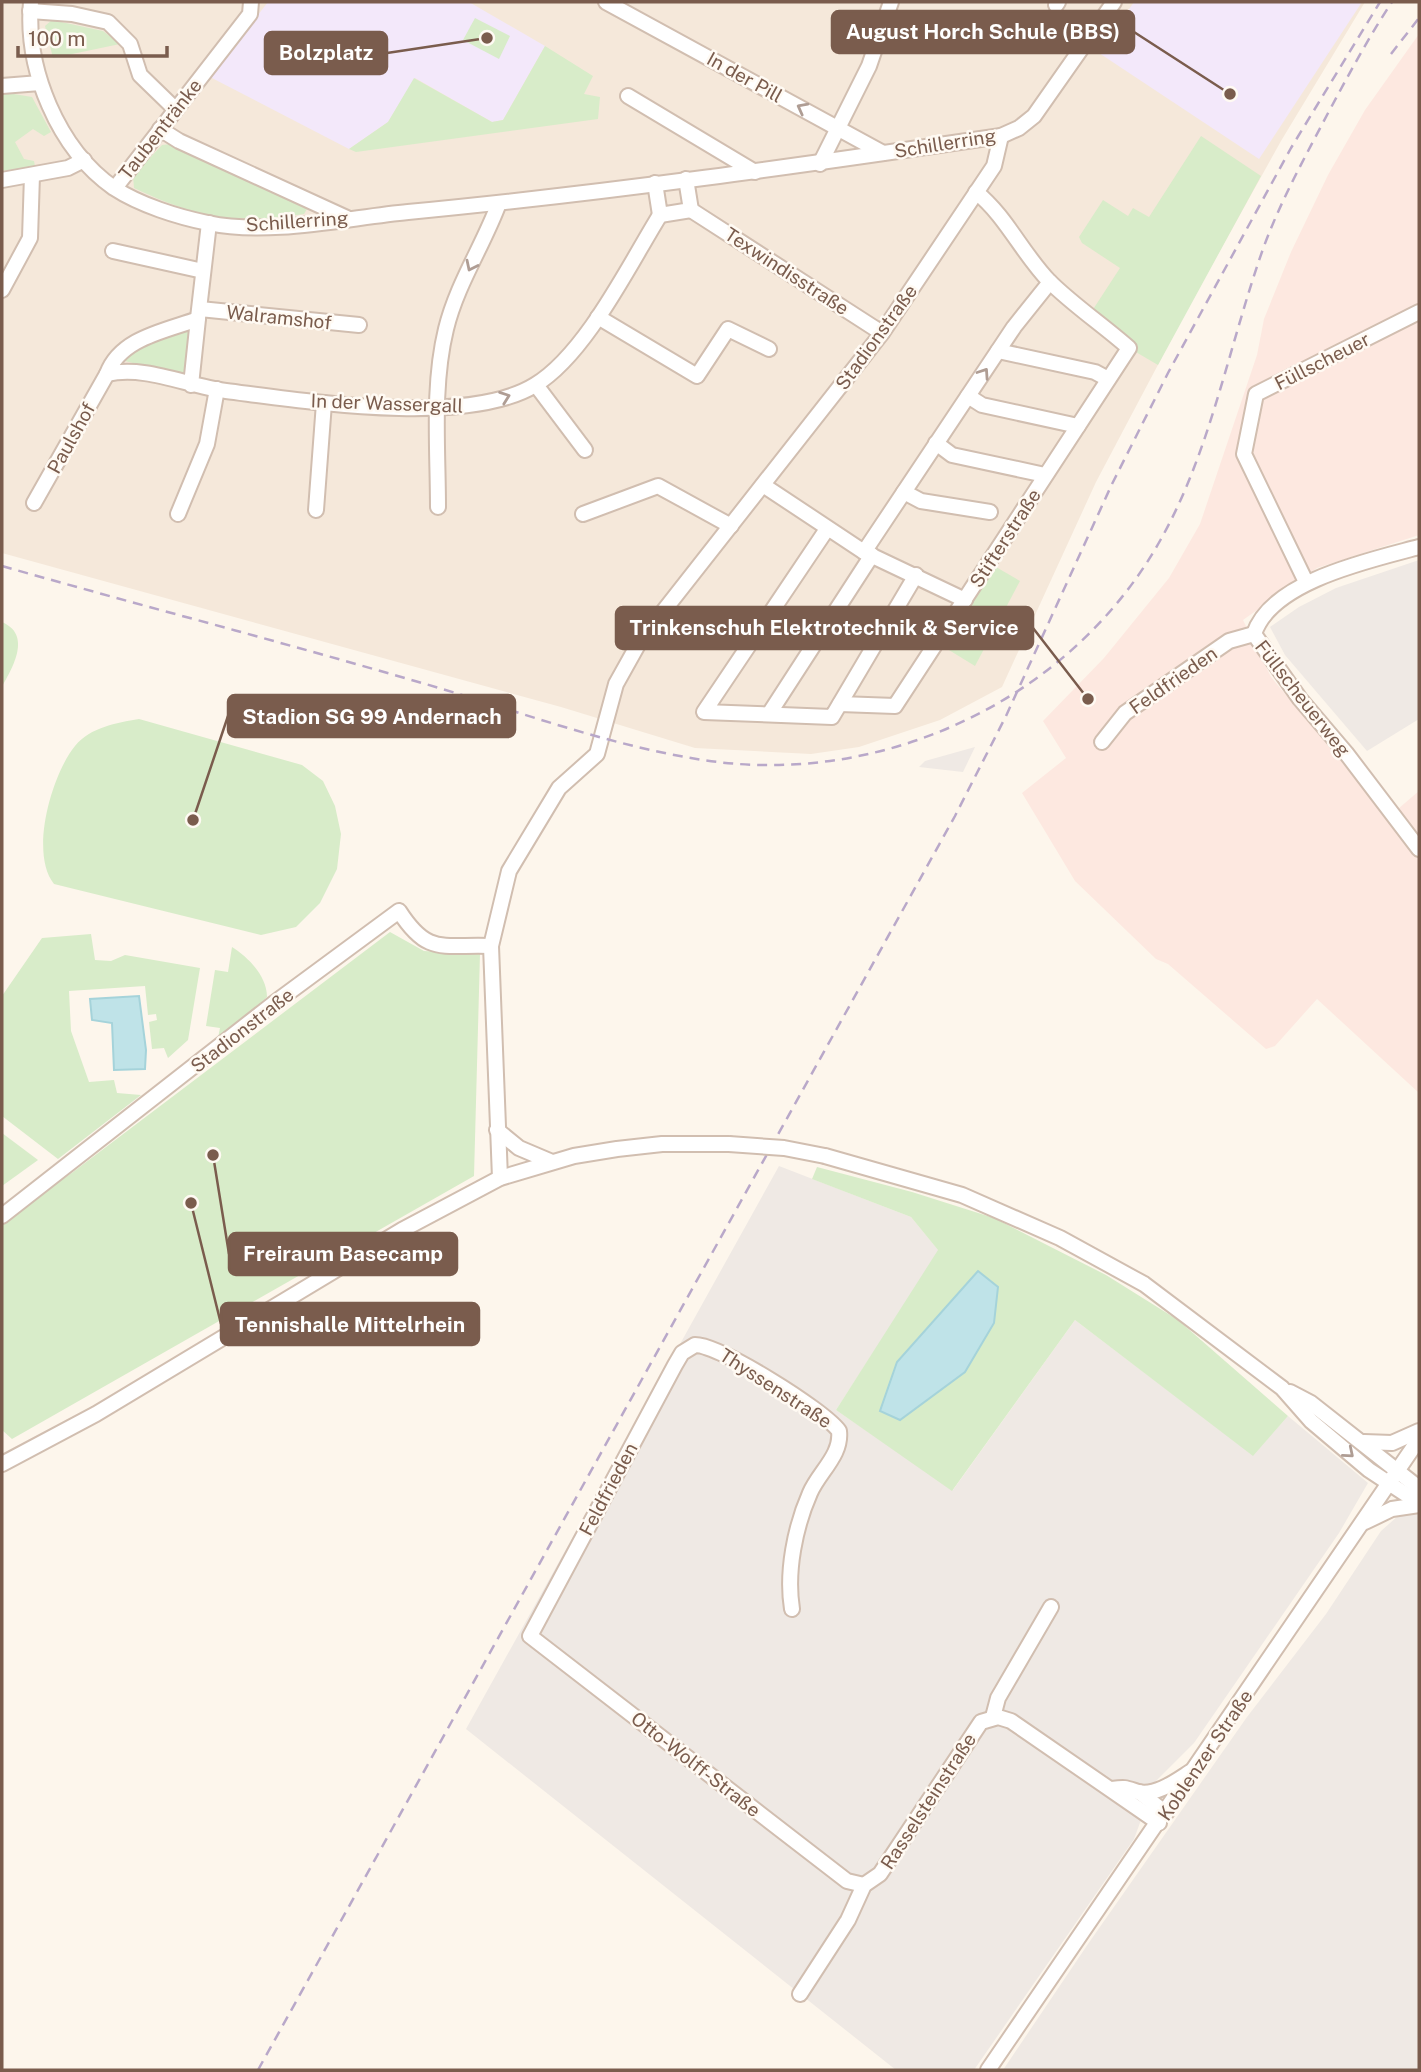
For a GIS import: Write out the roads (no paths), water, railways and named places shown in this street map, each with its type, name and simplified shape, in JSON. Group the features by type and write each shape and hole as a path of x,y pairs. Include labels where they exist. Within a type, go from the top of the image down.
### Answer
{"street":[{"name":"Taubentränke","path":"114,188 174,107 250,14 251,2"},
{"name":"In der Pill","path":"606,2 883,153"},
{"path":"820,164 869,66 891,2"},
{"name":"Schillerring","path":"30,6 33,48 40,83 70,143 84,160 114,188 150,204 209,223 257,228 499,204 820,164 1001,136 1019,128 1034,116 1114,2"},
{"path":"30,6 108,22 130,44 140,75 174,107"},
{"path":"2,86 40,83"},
{"path":"628,96 755,172"},
{"path":"160,129 178,141 348,218"},
{"name":"Stadionstraße","path":"500,1178 491,946 509,871 559,788 597,754 616,684 640,641 882,333 994,166 1001,136"},
{"path":"2,180 68,167 84,160"},
{"path":"2,290 30,238 32,175"},
{"path":"655,183 660,215 691,210 687,179"},
{"name":"Stifterstraße","path":"840,704 895,706 1129,348 1050,282 1016,242 994,207 976,192"},
{"path":"438,507 438,407 446,330 458,292 499,204"},
{"name":"Texwindisstraße","path":"691,210 882,333"},
{"name":"In der Wassergall","path":"107,374 127,370 217,390 324,403 474,407 536,385 569,354 598,317 660,215"},
{"path":"191,385 209,223"},
{"path":"113,250 203,271"},
{"path":"769,714 904,492 998,351 1050,282"},
{"name":"Füllscheuer","path":"1306,582 1244,454 1256,394 1419,312"},
{"name":"Walramshof","path":"199,314 359,325"},
{"name":"Paulshof","path":"34,503 107,374 112,359 132,343 199,314"},
{"path":"598,317 697,376 728,329 769,349"},
{"path":"998,351 1095,372 1108,379"},
{"path":"536,385 585,450"},
{"path":"178,514 207,444 217,390"},
{"path":"968,396 982,405 1078,426"},
{"path":"316,510 324,403"},
{"name":"Stifterstraße","path":"936,443 952,454 1045,475"},
{"path":"763,485 868,554 965,600"},
{"path":"583,514 657,486 730,526"},
{"name":"Stifterstraße","path":"904,492 921,500 990,512"},
{"path":"827,529 704,712 832,717 916,575"},
{"name":"Füllscheuerweg","path":"1419,547 1306,582 1258,621 1254,634 1300,699 1346,753 1419,849"},
{"name":"Feldfrieden","path":"1102,742 1125,713 1229,641 1254,634"},
{"name":"Stadionstraße","path":"2,1216 273,1004 400,911 414,934 430,944 491,946"},
{"path":"497,1130 519,1148 552,1162"},
{"path":"2,1464 96,1414 402,1230 500,1178 552,1162 662,1144 729,1144 784,1148 825,1156 962,1195 1060,1238 1144,1284 1282,1388 1311,1403 1362,1442 1419,1504"},
{"name":"Thyssenstraße","path":"691,1347 704,1345 715,1348 812,1408 839,1431 837,1450 809,1495 800,1524 788,1585 792,1609"},
{"name":"Feldfrieden","path":"530,1636 658,1394 682,1353 691,1347"},
{"path":"1282,1388 1311,1421 1393,1478 1419,1488"},
{"path":"1362,1442 1392,1443 1419,1431"},
{"name":"Koblenzer Straße","path":"988,2070 1419,1439"},
{"path":"1419,1451 1419,1462"},
{"path":"1363,1522 1392,1509 1419,1504"},
{"name":"Rasselsteinstraße","path":"993,1717 998,1698 1051,1607"},
{"name":"Otto-Wolff-Straße","path":"530,1636 847,1881 864,1885"},
{"name":"Rasselsteinstraße","path":"800,1994 848,1920 864,1885 880,1874 981,1722 993,1717 1011,1721 1112,1789 1162,1818"},
{"name":"Rasselsteinstraße","path":"1112,1789 1128,1786 1139,1792 1159,1790 1195,1770"},
{"path":"1139,1792 1162,1818"}],"water":[{"path":"139,996 146,1050 145,1069 114,1070 112,1023 92,1020 90,999"},
{"path":"978,1271 998,1287 994,1323 965,1372 900,1420 880,1411 897,1362"}],"railway":[{"path":"258,2070 955,816 1006,716 1112,484 1168,373 1291,148 1380,2"},
{"path":"2,566 364,666 594,736 703,760 771,765 838,760 904,745 966,720 1024,687 1077,645 1123,596 1161,539 1193,470 1251,285 1277,214 1366,43 1392,2"},
{"path":"1391,54 1419,18"}],"place":[{"name":"Bolzplatz","path":"487,38"},
{"name":"August Horch Schule (BBS)","path":"1230,94"},
{"name":"Trinkenschuh Elektrotechnik & Service","path":"1088,699"},
{"name":"Stadion SG 99 Andernach","path":"193,820"},
{"name":"Freiraum Basecamp","path":"213,1155"},
{"name":"Tennishalle Mittelrhein","path":"191,1203"}]}
